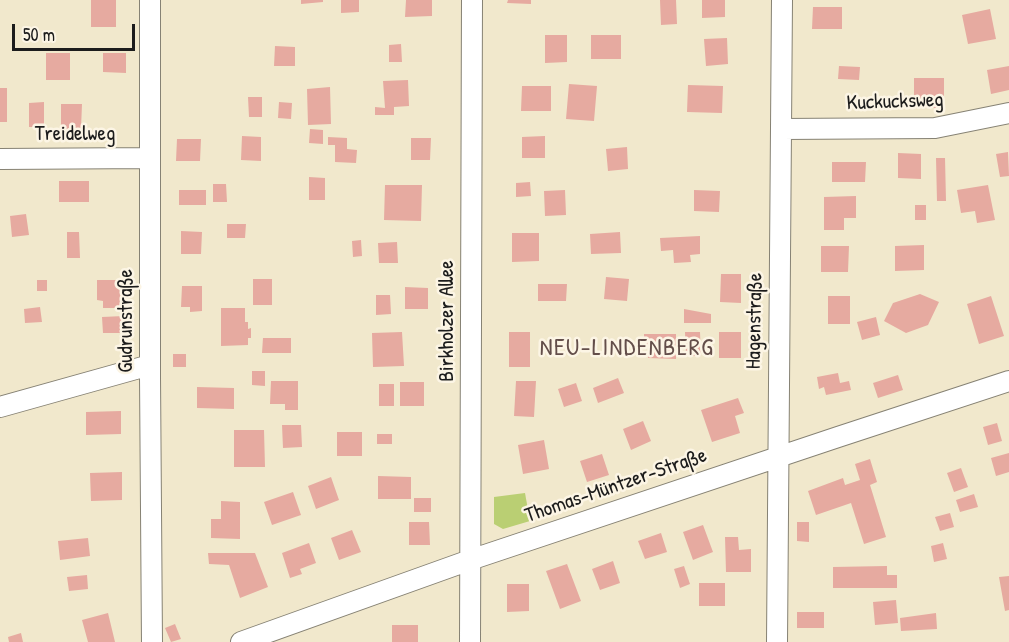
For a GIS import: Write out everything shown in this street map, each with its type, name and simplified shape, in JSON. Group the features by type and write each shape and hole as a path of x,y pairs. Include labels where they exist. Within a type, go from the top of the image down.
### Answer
{"street":[{"name":"Gudrunstraße","path":"150,0 152,642"},
{"name":"Birkholzer Allee","path":"470,642 472,0"},
{"name":"Hagenstraße","path":"777,642 782,0"},
{"name":"Kuckucksweg","path":"782,129 934,128 1009,113"},
{"name":"Treidelweg","path":"0,159 150,158"},
{"path":"0,407 150,365"},
{"name":"Thomas-Müntzer-Straße","path":"241,642 470,560 1009,381"}],"green space":[{"path":"525,493 530,521 503,529 494,524 494,497"}],"building":[{"path":"91,0 116,0 116,27 91,27"},
{"path":"301,0 323,0 323,2 301,4"},
{"path":"341,0 359,0 359,12 341,13"},
{"path":"406,0 432,0 432,16 405,17"},
{"path":"508,0 531,0 531,4 507,3"},
{"path":"660,0 676,0 677,24 661,25"},
{"path":"702,0 725,0 725,17 702,18"},
{"path":"813,7 842,7 842,29 812,29"},
{"path":"990,9 996,39 968,44 962,15"},
{"path":"545,35 567,35 567,62 545,63"},
{"path":"591,35 621,35 621,59 591,59"},
{"path":"727,38 728,64 706,66 704,39"},
{"path":"401,44 402,62 389,62 389,45"},
{"path":"275,46 295,47 295,66 274,66"},
{"path":"46,53 70,53 70,80 46,80"},
{"path":"103,53 126,53 126,73 103,72"},
{"path":"839,66 860,67 859,80 838,79"},
{"path":"1009,66 1009,90 991,94 987,70"},
{"path":"914,78 944,78 944,108 914,108"},
{"path":"408,80 409,106 394,107 394,115 375,115 375,107 385,108 383,81"},
{"path":"569,84 597,86 594,121 566,119"},
{"path":"688,85 723,86 722,113 687,112"},
{"path":"522,86 551,86 551,111 521,111"},
{"path":"330,87 331,124 308,125 307,89"},
{"path":"0,88 7,88 7,122 0,122"},
{"path":"248,97 262,97 262,117 249,117"},
{"path":"44,102 44,127 29,127 29,103"},
{"path":"279,102 292,103 291,119 278,118"},
{"path":"61,104 82,104 81,129 61,129"},
{"path":"310,129 323,130 323,144 309,143"},
{"path":"242,136 261,137 261,161 241,160"},
{"path":"545,136 545,158 522,158 522,137"},
{"path":"328,137 347,138 347,149 357,150 356,163 335,162 335,145 328,145"},
{"path":"411,138 431,138 430,160 411,160"},
{"path":"177,139 201,139 200,161 176,161"},
{"path":"627,147 628,169 608,171 606,149"},
{"path":"1008,152 1009,176 1000,177 996,154"},
{"path":"898,153 921,154 921,179 898,178"},
{"path":"936,158 945,158 946,201 937,201"},
{"path":"832,162 866,162 865,182 832,182"},
{"path":"309,177 325,178 325,200 309,200"},
{"path":"59,181 89,181 89,202 59,202"},
{"path":"530,182 531,196 516,197 516,183"},
{"path":"213,184 226,184 227,202 213,202"},
{"path":"385,185 422,185 421,221 384,220"},
{"path":"988,185 995,220 977,223 975,211 961,213 957,190"},
{"path":"179,190 206,190 206,205 179,205"},
{"path":"565,190 566,215 545,216 544,191"},
{"path":"694,190 720,191 719,212 694,211"},
{"path":"856,196 856,218 844,218 844,230 824,230 824,197"},
{"path":"915,205 926,205 926,220 915,220"},
{"path":"26,214 29,235 12,237 10,216"},
{"path":"227,224 246,224 245,238 227,238"},
{"path":"181,231 202,232 201,254 181,254"},
{"path":"67,232 79,232 80,258 67,258"},
{"path":"620,232 621,253 591,254 590,234"},
{"path":"512,233 539,233 539,261 512,262"},
{"path":"700,236 700,254 690,255 691,262 674,263 673,250 661,251 660,238"},
{"path":"361,240 362,256 353,257 352,241"},
{"path":"397,242 398,263 379,263 378,243"},
{"path":"924,245 924,270 895,271 895,246"},
{"path":"821,246 849,246 848,272 821,272"},
{"path":"721,274 741,274 741,303 720,302"},
{"path":"606,277 629,279 627,301 604,299"},
{"path":"253,279 272,279 272,305 253,305"},
{"path":"37,280 47,280 47,291 37,291"},
{"path":"97,280 126,280 126,308 103,308 103,301 97,300"},
{"path":"538,284 567,284 566,301 538,301"},
{"path":"182,286 202,286 202,311 190,312 190,307 181,307"},
{"path":"405,287 428,288 428,309 405,309"},
{"path":"920,294 939,302 928,325 906,333 884,321 893,303"},
{"path":"376,295 390,295 391,314 376,315"},
{"path":"828,296 850,296 850,324 828,324"},
{"path":"991,296 1004,336 979,344 967,304"},
{"path":"40,307 42,322 25,323 24,309"},
{"path":"221,308 245,308 245,322 248,322 248,329 251,328 248,345 221,346"},
{"path":"684,309 711,314 711,323 684,323"},
{"path":"124,316 124,333 103,333 102,317"},
{"path":"876,317 880,335 862,340 857,322"},
{"path":"402,332 404,366 373,367 372,333"},
{"path":"509,332 530,332 530,367 509,367"},
{"path":"685,332 700,332 701,356 686,356"},
{"path":"719,332 741,332 741,358 719,358"},
{"path":"644,334 676,334 676,359 648,358 648,347 644,348"},
{"path":"263,338 291,338 291,353 262,353"},
{"path":"173,354 186,354 186,367 173,367"},
{"path":"252,371 265,371 265,386 252,385"},
{"path":"838,373 840,383 849,381 851,390 826,395 824,387 819,389 817,377"},
{"path":"898,375 903,390 878,398 873,383"},
{"path":"618,378 624,393 598,403 593,388"},
{"path":"271,381 298,381 298,410 285,410 285,404 270,404"},
{"path":"516,381 536,381 534,417 514,416"},
{"path":"400,382 424,382 424,406 400,406"},
{"path":"576,383 582,401 564,407 558,389"},
{"path":"379,384 394,384 394,406 379,406"},
{"path":"197,387 234,388 234,409 197,408"},
{"path":"738,398 744,413 735,416 740,433 712,442 701,410"},
{"path":"121,411 121,434 86,435 86,412"},
{"path":"643,421 651,441 631,450 623,429"},
{"path":"997,423 1002,441 988,445 983,427"},
{"path":"282,425 301,425 302,447 283,448"},
{"path":"234,430 264,430 265,467 234,467"},
{"path":"337,432 362,432 362,456 337,456"},
{"path":"377,434 392,434 392,444 377,444"},
{"path":"544,440 549,469 523,474 518,445"},
{"path":"1009,453 1009,472 996,476 991,458"},
{"path":"602,454 609,475 587,482 580,461"},
{"path":"870,459 877,482 870,485 886,537 864,544 851,503 816,515 808,491 843,478 845,485 860,480 855,464"},
{"path":"961,468 968,487 954,492 947,473"},
{"path":"122,472 122,500 91,501 90,473"},
{"path":"378,476 411,477 411,499 378,499"},
{"path":"331,477 339,500 316,509 308,486"},
{"path":"293,492 301,515 272,525 264,502"},
{"path":"974,494 978,507 960,512 956,500"},
{"path":"414,498 431,498 431,512 414,512"},
{"path":"221,501 240,502 240,539 211,538 211,519 221,519"},
{"path":"950,513 954,527 940,531 935,517"},
{"path":"409,522 429,522 430,545 409,545"},
{"path":"797,522 809,522 809,542 797,541"},
{"path":"703,525 713,552 693,560 683,532"},
{"path":"352,530 361,552 339,560 331,538"},
{"path":"661,533 667,552 645,559 638,541"},
{"path":"725,537 738,537 739,550 751,549 751,572 726,572"},
{"path":"88,538 90,556 60,560 58,541"},
{"path":"309,543 316,563 300,569 302,574 290,578 282,553"},
{"path":"943,543 947,559 934,562 931,546"},
{"path":"208,553 255,553 268,587 240,598 229,565 209,564"},
{"path":"613,561 620,583 600,590 592,569"},
{"path":"567,564 581,601 560,609 546,571"},
{"path":"684,566 690,584 680,588 674,569"},
{"path":"887,566 887,575 897,575 897,588 833,588 833,567"},
{"path":"87,575 88,589 69,591 67,577"},
{"path":"1009,576 1009,610 1005,611 999,577"},
{"path":"699,583 725,583 725,606 699,606"},
{"path":"507,584 529,584 529,611 507,612"},
{"path":"896,600 898,623 875,625 873,602"},
{"path":"797,612 824,612 824,628 797,628"},
{"path":"108,613 115,642 88,642 82,620"},
{"path":"936,613 937,629 901,631 900,618"},
{"path":"175,624 181,639 171,642 165,628"},
{"path":"392,625 418,625 418,642 392,642"},
{"path":"21,633 23,642 9,642 8,637"}],"district":[{"name":"NEU-LINDENBERG","path":"627,349"}]}
